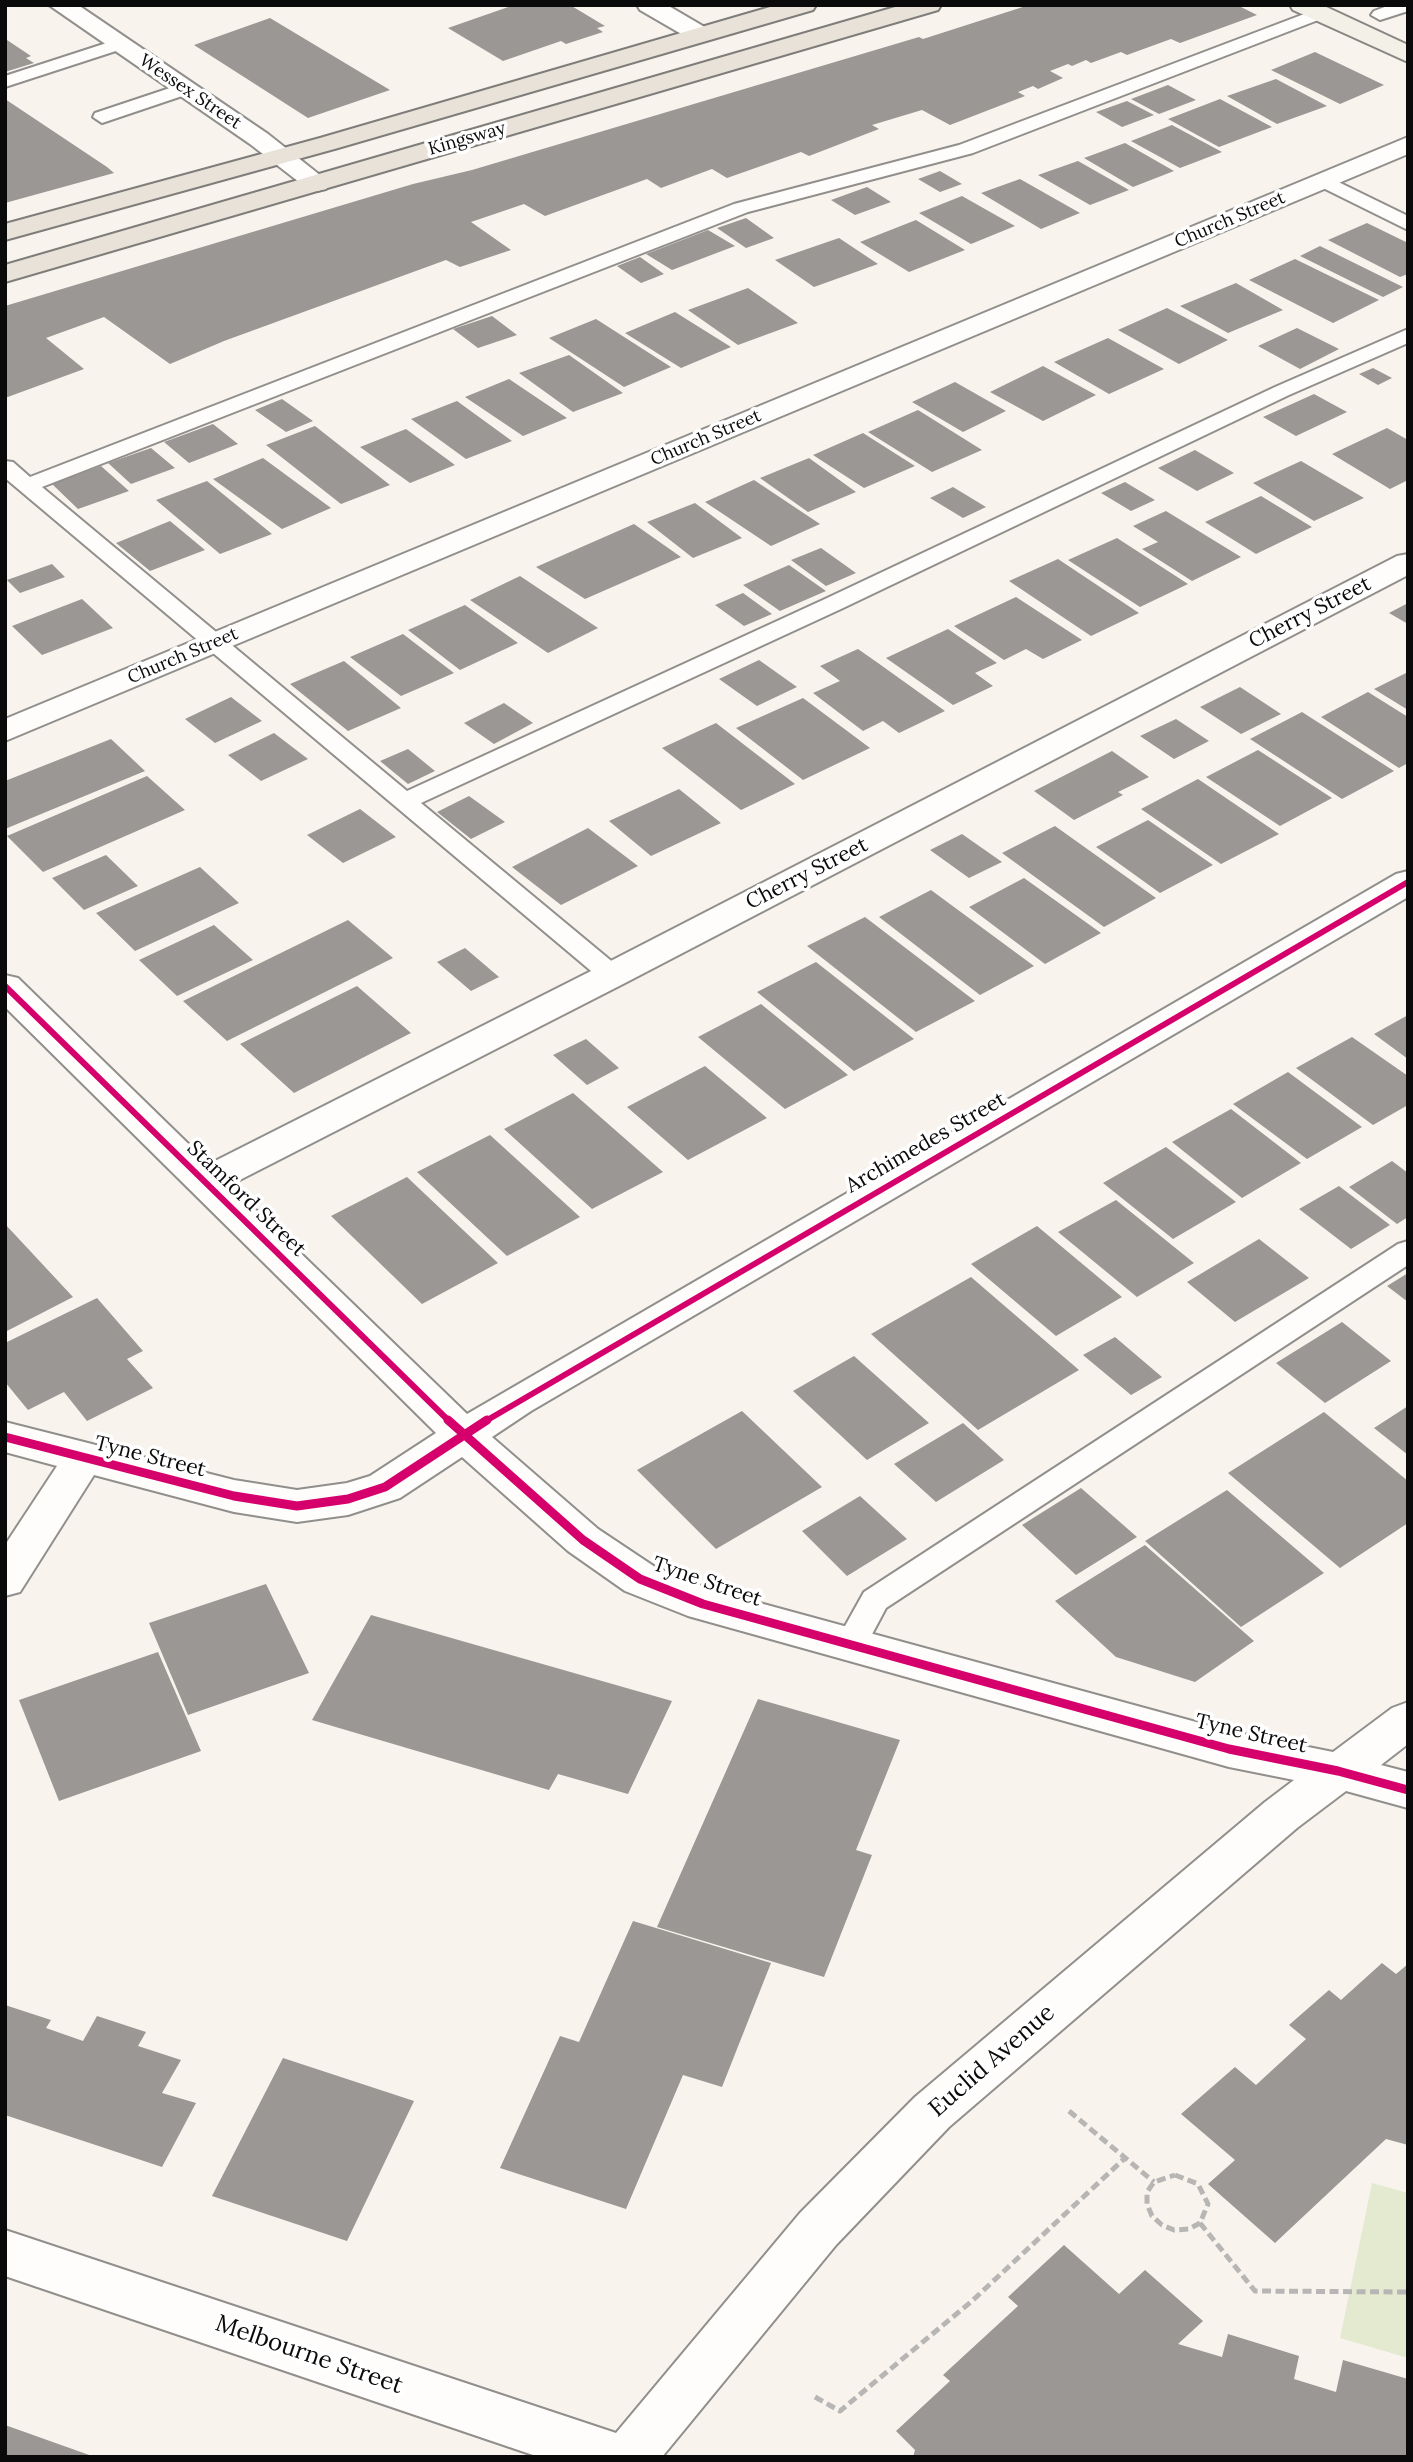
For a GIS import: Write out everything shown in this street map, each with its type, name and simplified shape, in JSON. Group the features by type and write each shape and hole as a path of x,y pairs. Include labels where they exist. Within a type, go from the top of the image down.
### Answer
{"main road":[{"name":"Kingsway","path":"5,232 283,156 804,5"},
{"name":"Kingsway","path":"5,274 929,5"},
{"path":"1311,9 1408,55"},
{"path":"1369,10 1408,28"}],"street":[{"name":"Wessex Street","path":"61,5 283,156 317,183"},
{"path":"649,5 699,34"},
{"name":"Church Street","path":"5,731 1408,145"},
{"name":"Cherry Street","path":"204,1182 612,975 1408,563"},
{"name":"Archimedes Street","path":"464,1436 517,1401 1408,883"},
{"name":"Stamford Street","path":"5,986 464,1436"},
{"name":"Tyne Street","path":"5,1437 234,1496 297,1506 348,1499 385,1487 464,1436 583,1540 640,1579 703,1604 1229,1749 1338,1771 1408,1790"},
{"path":"5,1580 84,1458"},
{"name":"Euclid Avenue","path":"629,2457 818,2229 932,2112 1270,1824 1408,1720"},
{"name":"Melbourne Street","path":"5,2253 614,2457"}],"lane":[{"path":"1369,10 1407,5"},
{"path":"28,485 741,208 966,149 1311,9"},
{"path":"5,82 119,44"},
{"path":"102,117 185,89"},
{"path":"1324,181 1408,224"},
{"path":"407,800 846,598 1282,391 1408,335"},
{"path":"5,467 214,643 407,800 612,975"},
{"path":"850,1644 875,1600 1408,1251"}],"path":[{"path":"1069,2111 1154,2182"},
{"path":"815,2397 839,2411 972,2301 1125,2158"},
{"path":"1175,2175 1198,2185 1208,2204 1200,2223 1189,2229 1174,2230 1162,2225 1152,2216 1147,2204 1147,2192 1154,2182 1175,2175"},
{"path":"1200,2223 1255,2291 1408,2292"}],"green space":[{"path":"1372,2183 1408,2193 1408,2358 1340,2338"}],"building":[{"path":"514,5 570,5 605,26 597,28 603,32 566,44 561,41 503,61 448,28"},
{"path":"1029,5 1237,5 1257,15 1180,43 1171,39 1127,55 1121,52 1091,63 1086,60 1072,66 1068,64 1050,71 1063,78 1038,89 1033,86 1018,92 1025,96 950,125 922,110 872,125 879,129 809,156 801,152 727,178 712,169 661,188 647,179 545,216 524,204 471,222 511,250 460,267 446,260 224,341 170,364 104,317 46,338 84,369 5,398 5,306 413,184 472,170 919,37 923,39"},
{"path":"270,18 390,90 308,118 194,45"},
{"path":"7,40 31,56 26,58 34,63 5,72"},
{"path":"1315,52 1384,85 1340,104 1271,70"},
{"path":"1276,79 1327,106 1277,124 1227,96"},
{"path":"1168,85 1196,100 1159,114 1131,99"},
{"path":"5,99 107,167 114,173 5,203"},
{"path":"1220,99 1272,127 1219,147 1168,119"},
{"path":"1127,101 1154,115 1122,127 1096,112"},
{"path":"1172,125 1222,152 1180,168 1131,141"},
{"path":"1125,143 1174,171 1133,187 1084,158"},
{"path":"1078,161 1129,190 1090,205 1038,175"},
{"path":"940,171 962,184 940,192 918,179"},
{"path":"1020,179 1080,213 1041,229 981,193"},
{"path":"867,187 891,202 855,215 831,200"},
{"path":"962,196 1015,226 971,244 919,213"},
{"path":"746,218 774,238 746,248 717,228"},
{"path":"916,220 965,250 909,272 860,242"},
{"path":"1367,223 1408,243 1408,274 1400,277 1328,240"},
{"path":"708,230 735,246 672,270 646,254"},
{"path":"839,238 878,264 814,287 775,260"},
{"path":"1320,246 1403,287 1383,297 1300,256"},
{"path":"640,257 664,274 641,283 617,266"},
{"path":"1295,259 1379,300 1333,323 1249,280"},
{"path":"1236,283 1283,310 1228,333 1180,306"},
{"path":"748,288 798,323 738,345 688,310"},
{"path":"1167,308 1228,340 1179,364 1118,330"},
{"path":"675,312 731,347 681,368 625,333"},
{"path":"492,316 517,335 478,348 453,329"},
{"path":"596,319 671,367 624,387 549,338"},
{"path":"1297,328 1339,349 1300,369 1258,346"},
{"path":"1108,338 1164,369 1109,394 1054,362"},
{"path":"569,355 623,393 573,412 519,373"},
{"path":"1043,366 1096,395 1043,421 990,392"},
{"path":"1373,368 1392,378 1378,385 1359,374"},
{"path":"509,379 567,418 523,436 465,397"},
{"path":"955,382 1006,411 963,432 912,402"},
{"path":"1314,394 1347,412 1296,436 1263,417"},
{"path":"282,399 313,421 286,432 255,410"},
{"path":"457,401 512,441 466,459 411,419"},
{"path":"918,410 982,450 932,472 868,432"},
{"path":"213,424 238,444 189,463 164,442"},
{"path":"315,426 390,485 341,504 266,445"},
{"path":"1387,428 1408,440 1408,480 1390,489 1332,454"},
{"path":"406,429 455,465 410,483 360,447"},
{"path":"863,433 915,466 864,488 813,455"},
{"path":"151,448 175,468 131,484 108,463"},
{"path":"1195,450 1234,473 1197,491 1158,468"},
{"path":"263,458 331,508 282,529 213,479"},
{"path":"809,458 856,492 808,512 760,478"},
{"path":"1301,461 1364,498 1314,521 1253,483"},
{"path":"101,466 129,491 78,509 52,484"},
{"path":"754,480 820,524 771,546 705,502"},
{"path":"207,481 272,534 220,554 156,500"},
{"path":"1125,482 1155,500 1131,511 1101,493"},
{"path":"953,487 986,507 963,518 930,498"},
{"path":"1261,496 1312,527 1256,554 1205,522"},
{"path":"695,503 742,538 693,558 647,522"},
{"path":"1166,511 1241,557 1192,581 1142,549 1158,542 1133,526"},
{"path":"170,521 205,550 150,571 116,543"},
{"path":"634,524 681,557 585,599 536,567"},
{"path":"1117,538 1188,584 1140,607 1068,560"},
{"path":"821,548 856,573 826,586 791,560"},
{"path":"1058,559 1139,613 1091,636 1009,581"},
{"path":"52,564 65,577 20,593 7,580"},
{"path":"789,565 826,591 780,611 743,585"},
{"path":"520,576 598,628 548,653 470,600"},
{"path":"743,593 772,614 744,626 715,605"},
{"path":"1016,597 1082,640 1043,659 1026,649 1004,660 954,626"},
{"path":"82,599 113,628 42,655 12,626"},
{"path":"1408,603 1408,624 1389,613"},
{"path":"465,605 518,643 460,670 408,630"},
{"path":"948,629 997,663 975,673 993,686 953,705 886,658"},
{"path":"403,634 454,673 401,696 350,657"},
{"path":"858,649 945,711 899,733 883,721 863,731 813,693 840,681 820,666"},
{"path":"759,660 797,687 757,706 719,679"},
{"path":"344,661 401,708 348,731 290,684"},
{"path":"1408,672 1408,710 1374,689"},
{"path":"1240,687 1281,714 1241,734 1200,707"},
{"path":"1368,692 1408,717 1408,763 1399,768 1321,717"},
{"path":"231,697 262,721 215,743 185,719"},
{"path":"803,698 870,748 803,780 736,728"},
{"path":"504,703 533,723 494,744 464,723"},
{"path":"1302,712 1394,771 1342,799 1250,739"},
{"path":"1176,719 1209,741 1174,759 1140,736"},
{"path":"716,723 795,784 741,810 662,748"},
{"path":"274,733 308,759 261,781 228,755"},
{"path":"111,739 145,771 5,829 5,781"},
{"path":"408,749 435,771 408,784 380,761"},
{"path":"1258,750 1332,798 1280,826 1206,777"},
{"path":"1112,751 1149,777 1118,792 1123,795 1074,820 1034,791"},
{"path":"147,776 185,810 43,872 7,836"},
{"path":"1198,779 1279,834 1221,864 1141,809"},
{"path":"679,789 721,823 651,856 609,821"},
{"path":"469,796 505,822 471,839 437,812"},
{"path":"360,809 396,837 343,863 307,835"},
{"path":"1148,820 1213,865 1160,893 1096,847"},
{"path":"1055,826 1156,898 1104,927 1002,853"},
{"path":"588,828 638,866 561,905 512,867"},
{"path":"962,834 1002,862 969,878 930,850"},
{"path":"106,855 138,886 84,910 52,878"},
{"path":"200,867 239,903 135,951 96,913"},
{"path":"1024,878 1101,933 1045,964 969,907"},
{"path":"931,890 1034,966 980,995 879,917"},
{"path":"865,917 975,1001 916,1032 807,946"},
{"path":"348,920 393,958 227,1041 183,1001"},
{"path":"214,925 253,960 177,996 139,960"},
{"path":"465,948 499,977 471,991 437,962"},
{"path":"816,962 914,1039 854,1071 757,992"},
{"path":"357,986 411,1033 294,1093 240,1044"},
{"path":"761,1004 848,1075 785,1109 698,1037"},
{"path":"1408,1015 1408,1059 1374,1034"},
{"path":"1352,1037 1408,1076 1408,1105 1373,1125 1296,1068"},
{"path":"586,1039 619,1068 587,1085 553,1055"},
{"path":"705,1066 767,1118 688,1160 627,1107"},
{"path":"1288,1072 1362,1127 1307,1159 1233,1104"},
{"path":"573,1093 663,1172 592,1209 504,1129"},
{"path":"1231,1109 1301,1163 1242,1198 1172,1142"},
{"path":"490,1135 580,1217 507,1256 417,1172"},
{"path":"1166,1147 1236,1202 1173,1239 1103,1183"},
{"path":"1392,1161 1408,1173 1408,1217 1397,1224 1349,1187"},
{"path":"407,1177 498,1263 422,1304 331,1216"},
{"path":"1339,1186 1390,1225 1351,1249 1299,1209"},
{"path":"1116,1200 1194,1263 1137,1297 1058,1232"},
{"path":"5,1224 73,1297 5,1332"},
{"path":"1037,1226 1122,1297 1056,1336 971,1264"},
{"path":"1259,1239 1309,1278 1235,1322 1187,1282"},
{"path":"1408,1273 1408,1302 1387,1286"},
{"path":"971,1277 1079,1370 978,1430 871,1334"},
{"path":"97,1298 143,1351 127,1359 153,1388 87,1421 64,1392 28,1410 5,1382 5,1343"},
{"path":"1342,1322 1391,1361 1325,1403 1276,1363"},
{"path":"1115,1337 1162,1377 1131,1395 1083,1355"},
{"path":"854,1356 929,1423 867,1460 793,1391"},
{"path":"1408,1406 1408,1455 1374,1428"},
{"path":"742,1411 822,1487 716,1549 637,1470"},
{"path":"1324,1412 1408,1481 1408,1523 1340,1568 1228,1473"},
{"path":"963,1423 1004,1460 936,1502 894,1464"},
{"path":"1081,1488 1137,1537 1076,1575 1022,1525"},
{"path":"1227,1490 1324,1573 1241,1627 1145,1541"},
{"path":"860,1496 907,1539 847,1576 802,1531"},
{"path":"1145,1545 1254,1641 1195,1682 1116,1657 1055,1601"},
{"path":"266,1584 309,1673 188,1715 149,1623"},
{"path":"371,1615 672,1701 628,1794 558,1774 549,1790 312,1720"},
{"path":"158,1652 201,1751 59,1801 19,1700"},
{"path":"758,1699 900,1740 856,1850 872,1855 824,1977 657,1927"},
{"path":"633,1921 771,1963 722,2087 683,2075 626,2209 500,2168 560,2036 579,2042"},
{"path":"1382,1963 1396,1974 1408,1964 1408,2145 1386,2139 1275,2243 1208,2184 1235,2160 1181,2114 1235,2067 1256,2085 1306,2039 1289,2025 1329,1990 1341,2000"},
{"path":"5,2005 51,2020 46,2028 83,2041 97,2016 146,2032 138,2046 181,2060 162,2093 196,2103 162,2167 5,2115"},
{"path":"283,2058 414,2101 347,2241 212,2196"},
{"path":"1064,2245 1119,2294 1145,2270 1203,2321 1178,2344 1222,2357 1228,2334 1299,2356 1294,2379 1336,2392 1343,2360 1408,2379 1408,2457 913,2457 915,2450 896,2431 950,2381 943,2375 1018,2306 1008,2297"},
{"path":"5,2425 92,2456 92,2457 5,2457"}],"cycle path":[{"path":"5,1437 234,1496 297,1506 348,1499 385,1487 517,1401 1408,882"},
{"path":"5,986 464,1436 583,1540 640,1579 703,1604 1229,1749 1338,1771 1408,1790"}]}
